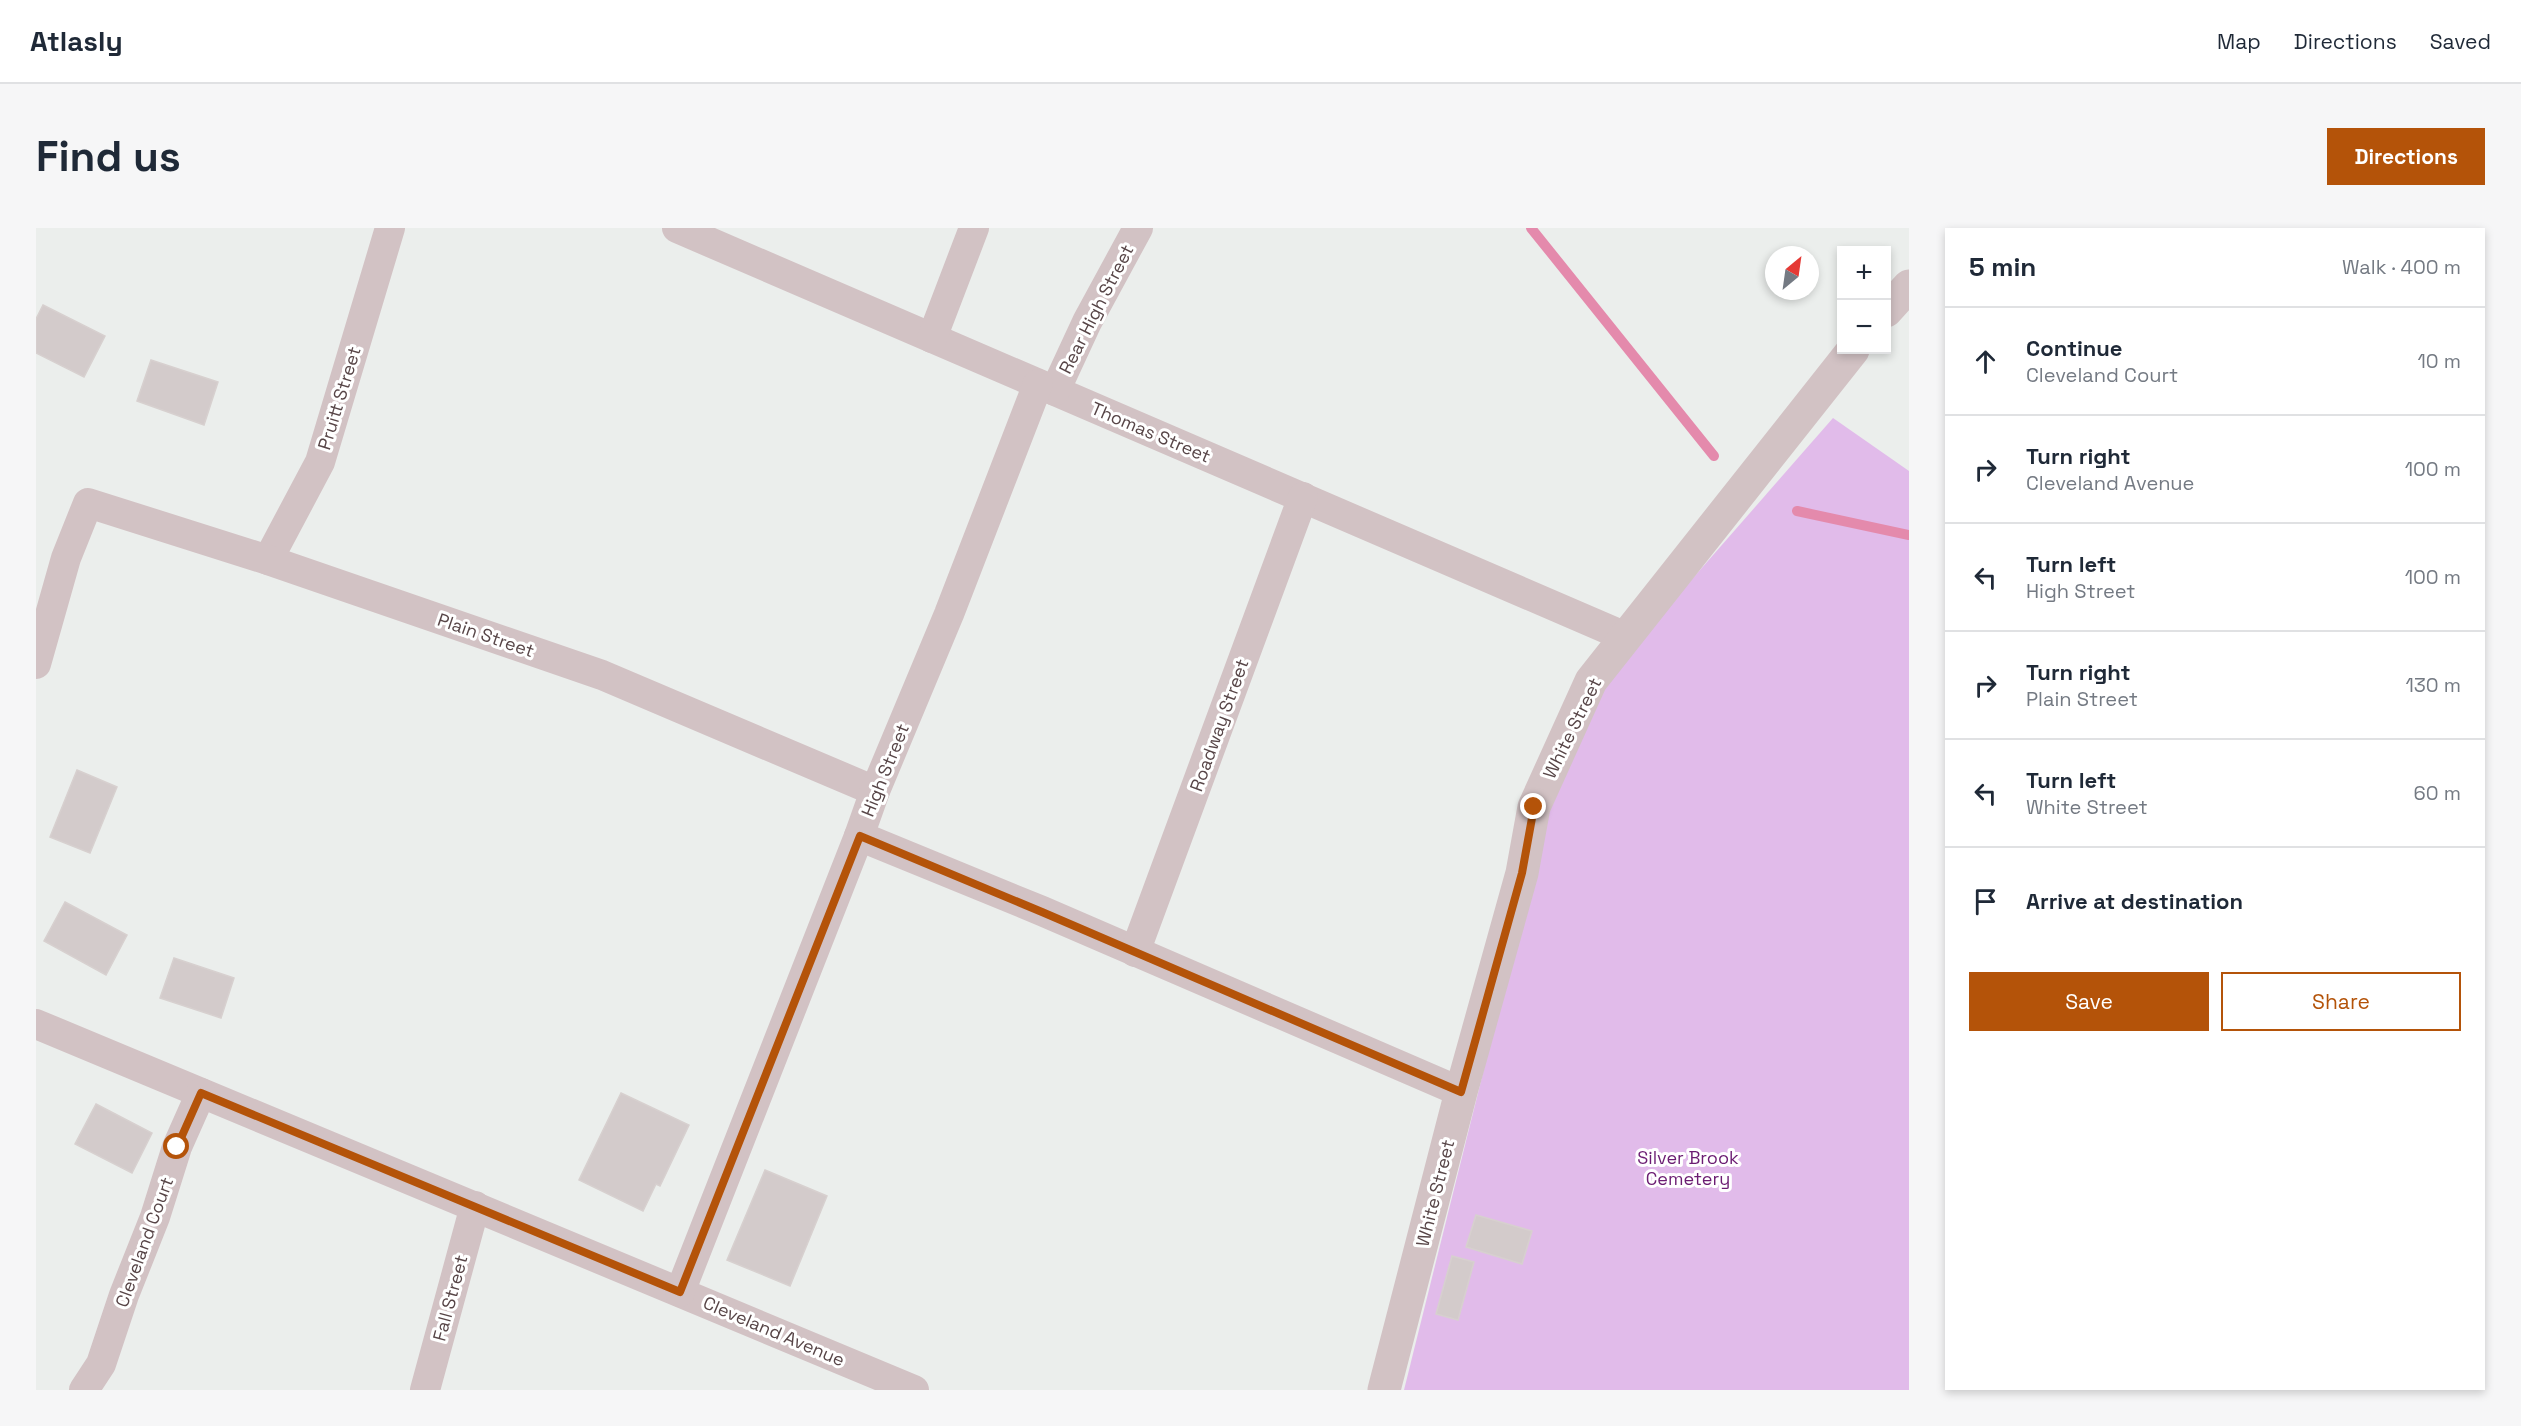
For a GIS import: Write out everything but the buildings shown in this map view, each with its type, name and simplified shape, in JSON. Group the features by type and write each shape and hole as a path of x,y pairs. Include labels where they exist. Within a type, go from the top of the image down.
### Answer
{"street":[{"name":"Pruitt Street","path":"268,560 320,462 390,228"},
{"name":"Thomas Street","path":"677,228 1626,637"},
{"path":"932,338 974,228"},
{"name":"Rear High Street","path":"1047,388 1087,322 1138,228"},
{"path":"1891,307 1909,286"},
{"name":"White Street","path":"1384,1390 1461,1092 1522,873 1534,807 1592,681 1850,354"},
{"name":"High Street","path":"680,1292 860,836 874,791 1047,388"},
{"name":"Roadway Street","path":"1135,952 1303,497"},
{"name":"Plain Street","path":"36,664 66,558 88,503 268,560 602,675 874,791"},
{"path":"860,836 1461,1092"},
{"name":"Cleveland Avenue","path":"36,1024 914,1390"},
{"name":"Cleveland Court","path":"84,1390 101,1364 124,1295 155,1217 177,1147 201,1093"},
{"name":"Fall Street","path":"425,1390 475,1206"}],"green space":[{"name":"Silver Brook Cemetery","path":"1833,418 1909,471 1909,1390 1404,1390 1547,816 1609,674"}],"waterway":[{"path":"1531,228 1714,456"},
{"path":"1797,511 1909,535"}],"route":[{"path":"177,1147 201,1093 680,1292 860,836 1461,1092 1522,873 1534,807"}]}
